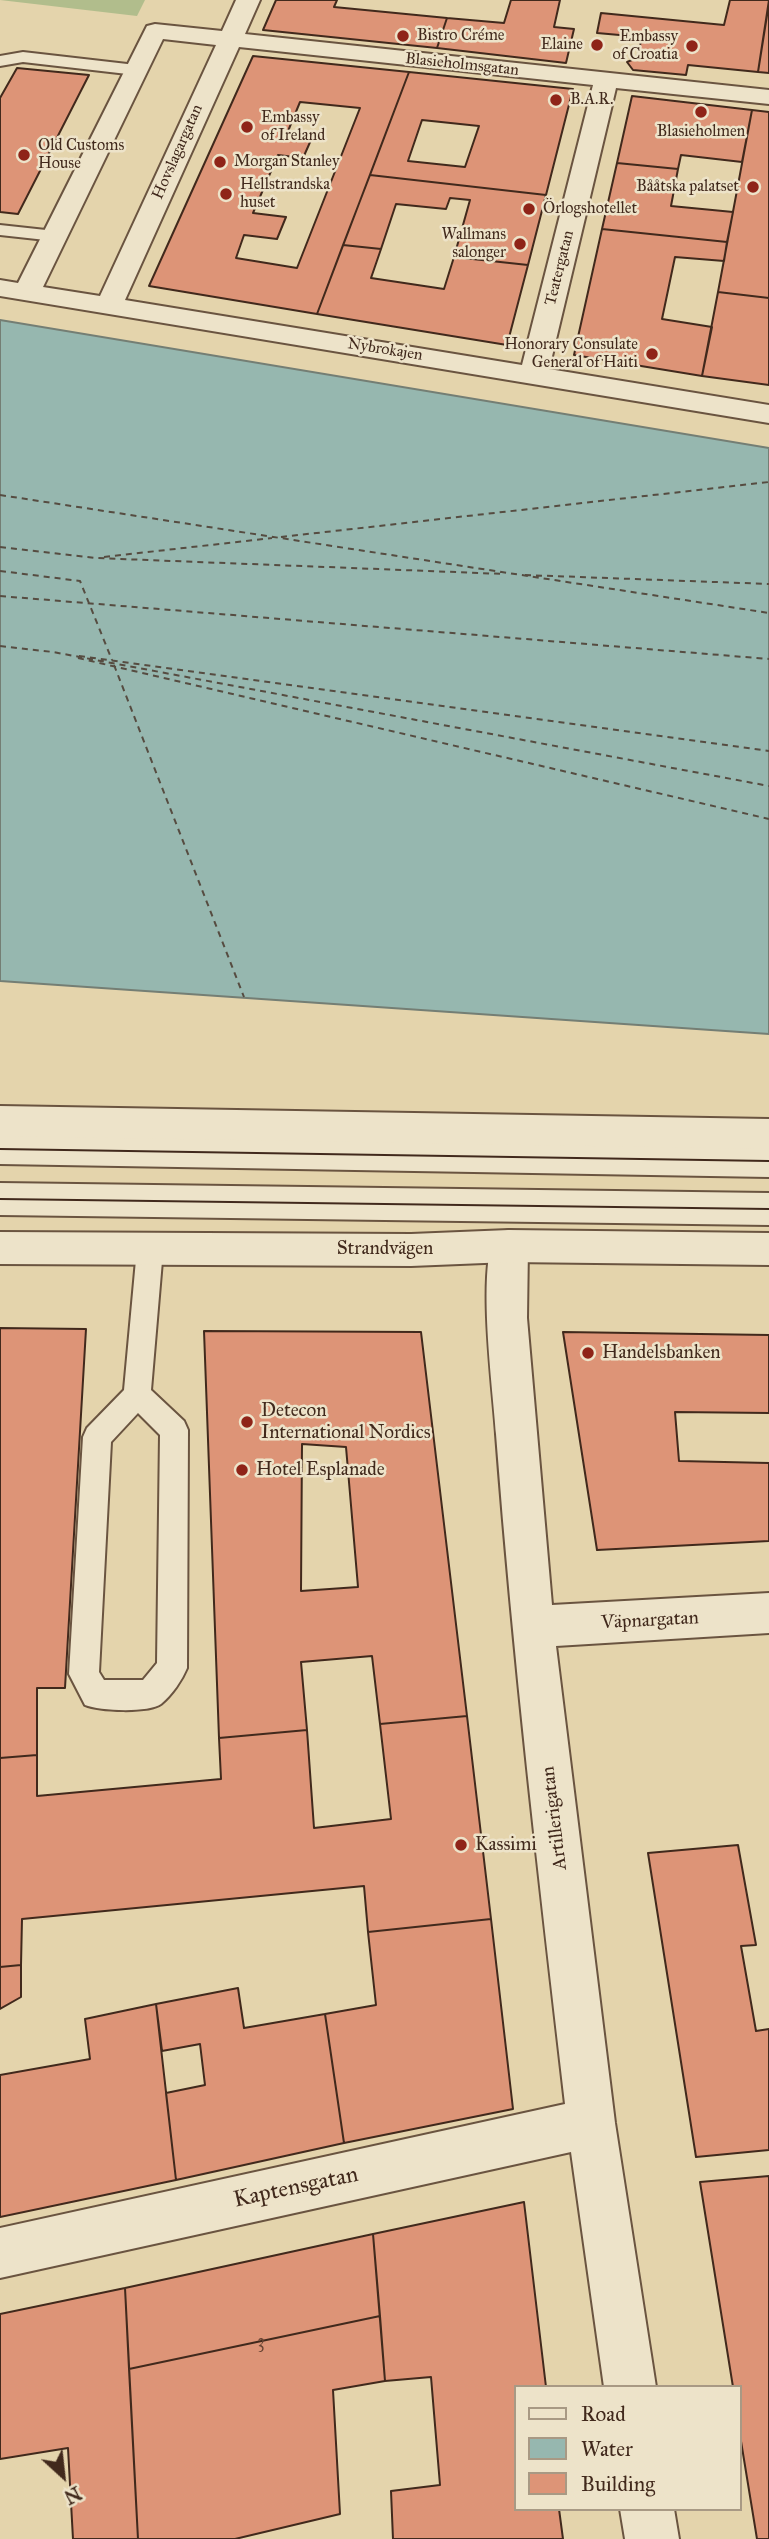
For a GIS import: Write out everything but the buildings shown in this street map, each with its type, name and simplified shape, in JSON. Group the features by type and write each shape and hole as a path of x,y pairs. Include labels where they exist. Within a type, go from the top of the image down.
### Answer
{"street":[{"name":"Hovslagargatan","path":"110,304 248,0"},
{"name":"Blasieholmsgatan","path":"136,69 155,32 769,97"},
{"path":"27,292 136,69"},
{"name":"Teatergatan","path":"534,374 606,80"},
{"name":"Nybrokajen","path":"0,288 769,414"},
{"path":"0,1121 769,1134"},
{"path":"0,1149 769,1161"},
{"path":"0,1199 769,1209"},
{"name":"Strandvägen","path":"0,1248 411,1250 509,1246 769,1249"},
{"name":"Artillerigatan","path":"509,1246 507,1318 532,1628 591,2123 630,2385"},
{"name":"Väpnargatan","path":"532,1628 769,1613"},
{"name":"Kaptensgatan","path":"0,2253 591,2123"},
{"path":"648,2511 652,2539"}],"lane":[{"path":"0,61 23,57 136,69"},
{"path":"0,230 55,236"},
{"path":"137,1395 174,1430 172,1668 150,1693 96,1695 84,1674 97,1437 137,1395 150,1249"}],"green space":[{"path":"0,0 145,0 137,16"}],"water":[{"path":"0,320 769,448 769,1034 0,981"}],"ferry route":[{"path":"281,537 769,482"},
{"path":"0,495 769,613"},
{"path":"104,557 272,538"},
{"path":"0,547 96,558 505,574"},
{"path":"0,571 80,581 89,603"},
{"path":"525,575 769,584"},
{"path":"0,596 89,603"},
{"path":"89,603 769,659"},
{"path":"89,603 112,660"},
{"path":"0,646 53,652 769,786"},
{"path":"79,656 769,751"},
{"path":"78,658 115,667"},
{"path":"115,667 769,819"},
{"path":"115,667 244,997"}],"tram line":[{"path":"0,1149 769,1161"},
{"path":"0,1199 769,1209"}],"place":[{"name":"Bistro Créme","path":"403,36"},
{"name":"Elaine","path":"597,45"},
{"name":"Embassy of Croatia","path":"692,46"},
{"name":"B.A.R.","path":"556,100"},
{"name":"Blasieholmen","path":"701,112"},
{"name":"Embassy of Ireland","path":"247,127"},
{"name":"Old Customs House","path":"24,155"},
{"name":"Morgan Stanley","path":"220,162"},
{"name":"Bååtska palatset","path":"753,187"},
{"name":"Hellstrandska huset","path":"226,194"},
{"name":"Örlogshotellet","path":"529,209"},
{"name":"Wallmans salonger","path":"520,244"},
{"name":"Honorary Consulate General of Haiti","path":"652,354"},
{"name":"Handelsbanken","path":"588,1353"},
{"name":"Detecon International Nordics","path":"247,1422"},
{"name":"Hotel Esplanade","path":"242,1470"},
{"name":"Kassimi","path":"461,1845"}]}
